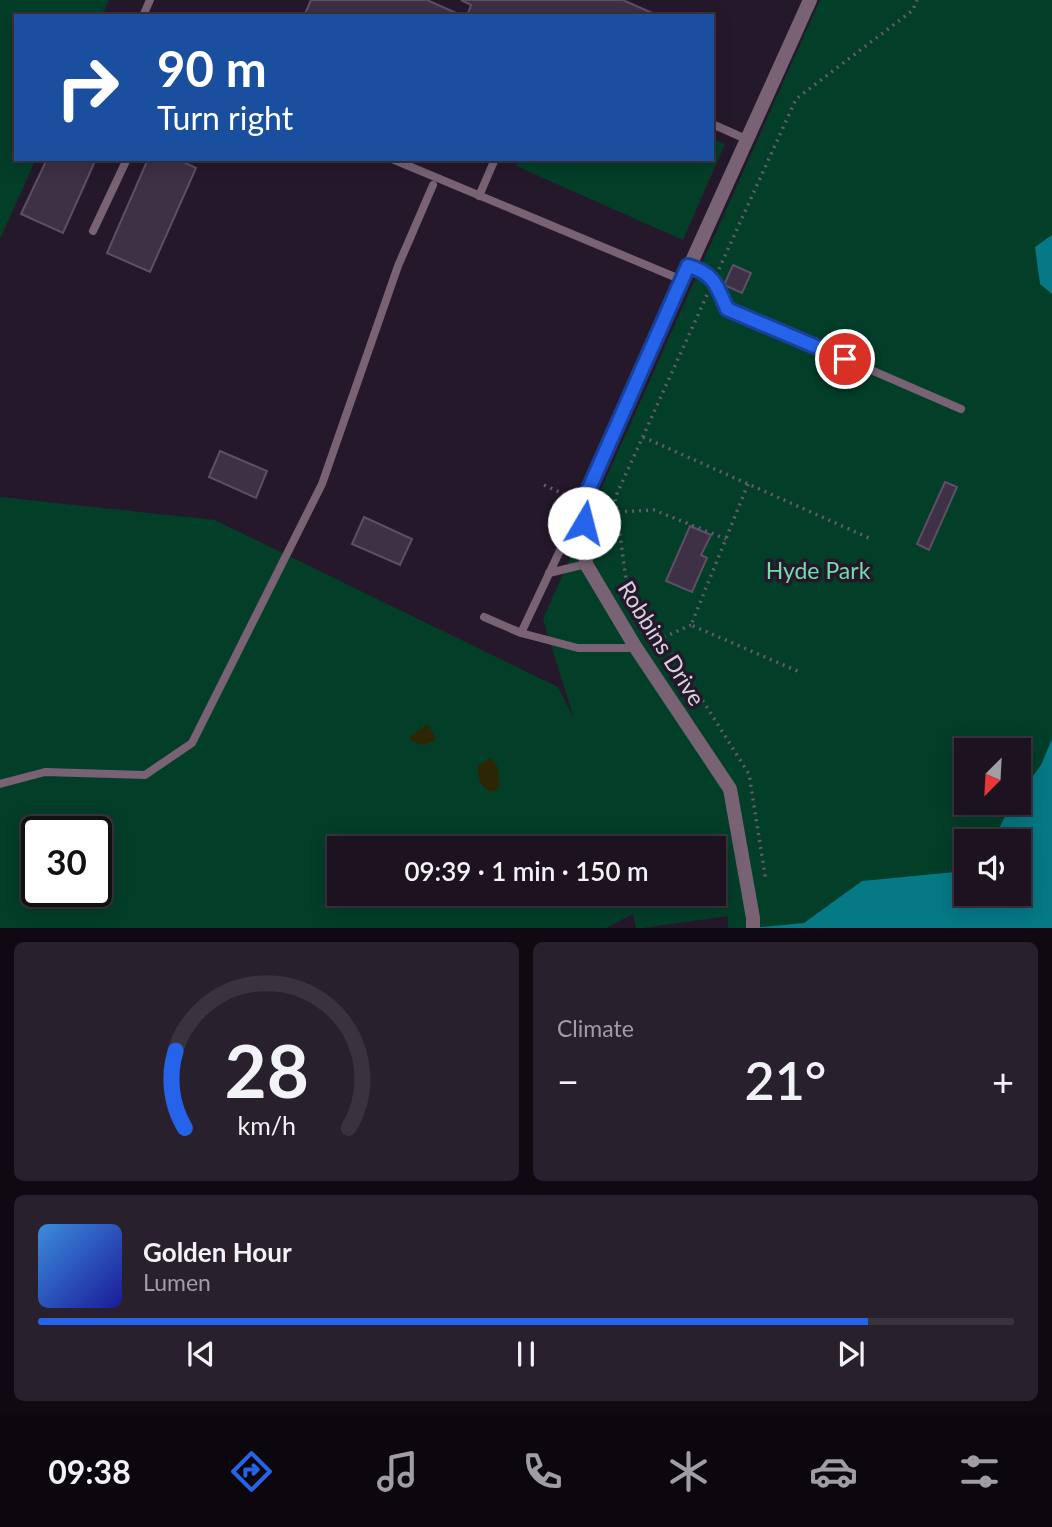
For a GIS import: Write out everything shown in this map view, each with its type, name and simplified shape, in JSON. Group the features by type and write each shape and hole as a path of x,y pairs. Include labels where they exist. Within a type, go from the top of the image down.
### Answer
{"street":[{"name":"Robbins Drive","path":"753,926 730,789 636,648 586,564 583,502 807,1"}],"lane":[{"path":"714,125 746,139"},
{"path":"93,231 126,161"},
{"path":"397,161 682,280"},
{"path":"479,196 494,161"},
{"path":"0,785 45,772 145,775 192,743 323,484 398,266 433,185"},
{"path":"688,266 701,269 714,279 727,309 961,409"},
{"path":"521,633 583,502"},
{"path":"549,573 586,564"},
{"path":"484,617 521,633 578,649 636,648"}],"path":[{"path":"762,886 765,875 749,774 626,579 615,498 796,99 912,10 917,0"},
{"path":"643,437 869,538"},
{"path":"636,648 691,625 748,484"},
{"path":"544,485 583,502 617,512 654,510 726,539"},
{"path":"691,625 802,673"}],"green space":[{"path":"0,0 109,0 103,14 14,14 14,161 35,161 0,239"},
{"name":"Hyde Park","path":"820,0 1052,0 1052,928 728,928 728,916 636,928 633,914 606,928 0,928 0,497 215,520 558,687 574,719 543,619"},
{"path":"714,139 725,144 683,240 516,166 518,161 714,161"}],"sand":[{"path":"427,724 435,736 435,741 423,745 412,741 410,737"},
{"path":"491,758 497,768 499,788 491,792 480,781 478,766"}],"water":[{"path":"1052,235 1052,294 1040,284 1035,247"},
{"path":"1052,739 1052,928 751,928 804,923 862,881 954,872 954,906 1031,906 1031,829 999,829 1005,816 1031,816 1031,779 1041,765"}],"building":[{"path":"311,0 427,0 458,14 305,14"},
{"path":"461,0 623,0 654,14 468,14 471,5"},
{"path":"46,161 95,161 63,233 21,214"},
{"path":"147,161 181,161 196,168 150,272 107,253"},
{"path":"733,265 751,273 742,293 724,285"},
{"path":"220,451 267,471 256,498 209,477"},
{"path":"945,482 957,487 929,550 917,544"},
{"path":"364,517 412,539 400,565 352,544"},
{"path":"690,526 711,535 701,555 707,558 692,592 666,581"}],"route":[{"path":"584,523 583,502 688,266 701,269 714,279 727,309 845,359"}]}
